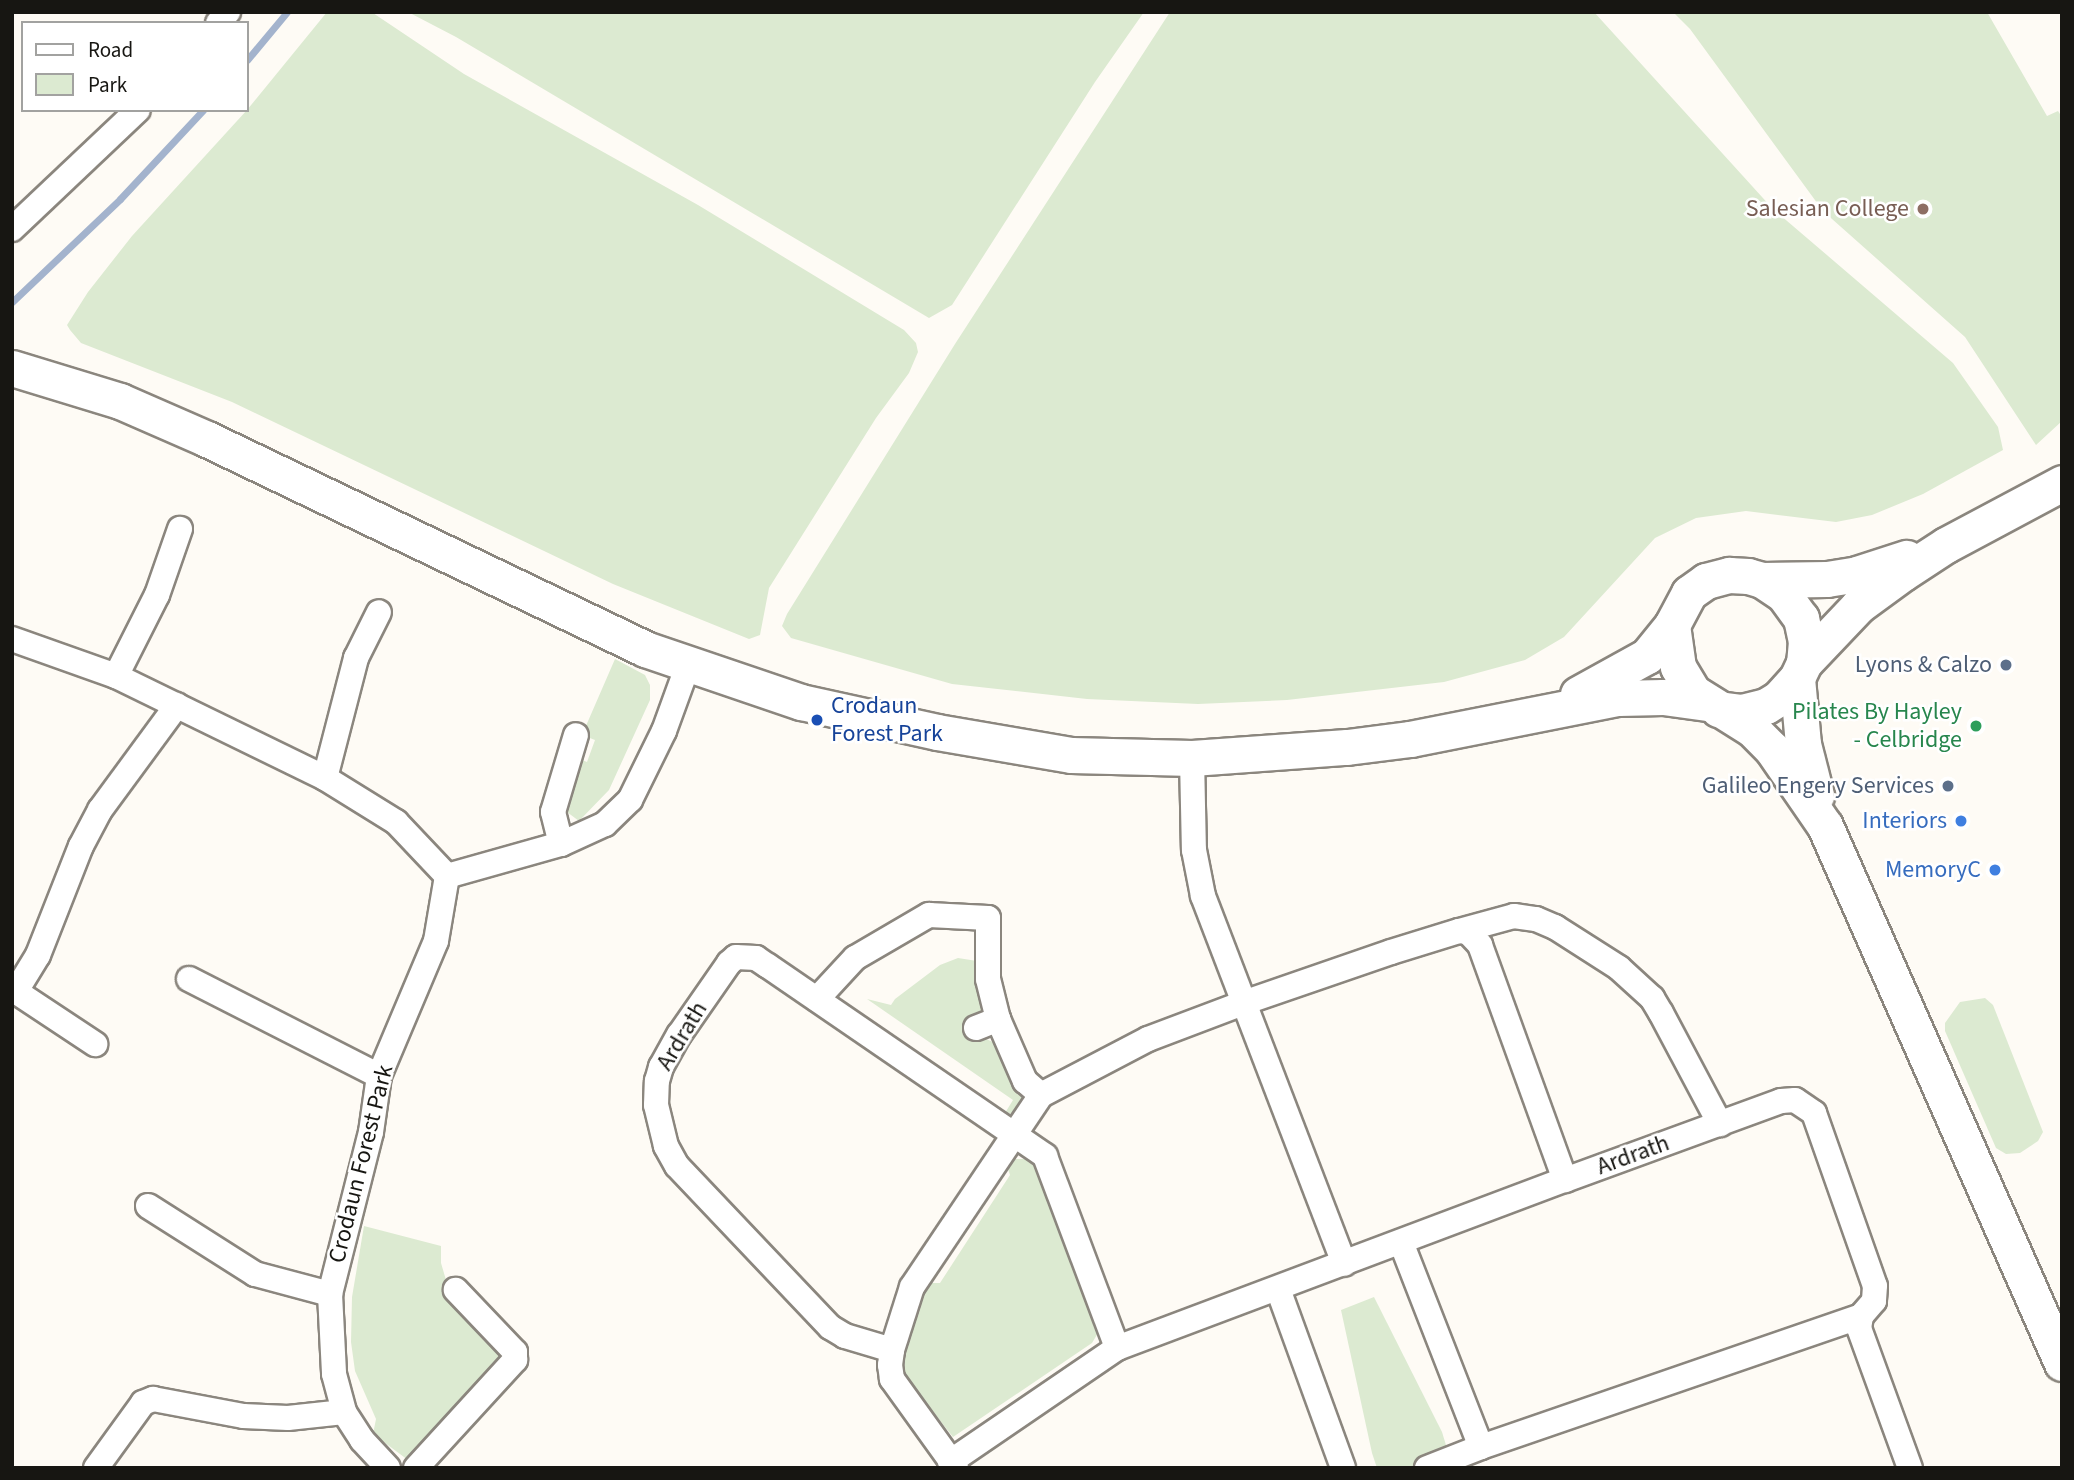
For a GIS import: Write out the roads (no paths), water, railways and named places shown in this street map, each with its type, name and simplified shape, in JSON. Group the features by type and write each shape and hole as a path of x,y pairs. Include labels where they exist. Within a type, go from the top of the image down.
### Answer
{"main road":[{"path":"12,368 97,393 207,439 600,629 688,665 801,702 937,732 1071,755 1192,758 1347,747 1618,698 1654,697 1742,712 1766,706 1779,698 1858,606 1946,545 2062,483"},
{"path":"1478,725 1527,713 1576,695 1630,669 1647,656 1672,625 1689,593 1706,581 1729,575 1762,580 1826,579 1857,574 1946,545"},
{"path":"1762,580 1784,595 1801,618 1806,640 1801,670 1803,744 1825,826 2062,1363"},
{"path":"1672,625 1678,667 1693,692 1752,729 1772,749 1825,826"}],"street":[{"path":"12,229 136,112"},
{"path":"116,676 157,595 180,529"},
{"path":"325,778 356,658 379,612"},
{"path":"12,639 116,676 325,778 396,822 447,876 561,844 605,824 630,800 664,731 688,665"},
{"path":"95,1044 14,990 38,955 81,846 100,810 177,705"},
{"path":"561,844 553,812 576,735"},
{"path":"1192,758 1194,850 1202,896 1246,1002 1345,1264"},
{"name":"Crodaun Forest Park","path":"388,1468 362,1440 344,1412 334,1374 330,1294 371,1132 379,1076 436,941 447,876"},
{"path":"817,999 855,958 929,915 988,918 987,1024 1025,1081 1041,1095"},
{"path":"1565,1180 1117,1348 953,1465 892,1379 892,1350 912,1287 1041,1095 1148,1039 1246,1002 1459,931 1514,916 1536,919 1555,926 1619,968 1652,999 1720,1124"},
{"name":"Ardrath","path":"1459,931 1468,932 1480,945 1565,1180 1781,1101 1795,1100 1814,1113 1875,1286 1874,1301 1861,1316"},
{"name":"Ardrath","path":"892,1350 845,1336 830,1327 677,1166 662,1137 657,1116 656,1081 668,1052 729,962 736,957 756,958 1045,1156 1117,1348"},
{"path":"189,979 379,1076"},
{"name":"Crodaun Forest Park","path":"148,1206 255,1274 330,1294"},
{"path":"1401,1242 1481,1447"},
{"path":"1278,1289 1343,1468"},
{"path":"416,1468 515,1360 515,1352 456,1290"},
{"path":"1427,1468 1861,1316 1859,1328 1910,1468"},
{"path":"96,1468 143,1403 153,1399 243,1416 288,1418 344,1412"}],"waterway":[{"path":"248,59 287,12"},
{"path":"12,302 120,199 201,112"}],"place":[{"name":"Salesian College","path":"1923,209"},
{"name":"Lyons & Calzo","path":"2006,665"},
{"name":"Crodaun Forest Park","path":"817,720"},
{"name":"Pilates By Hayley - Celbridge","path":"1976,726"},
{"name":"Galileo Engery Services","path":"1948,786"},
{"name":"Interiors","path":"1961,821"},
{"name":"MemoryC","path":"1995,870"}]}
